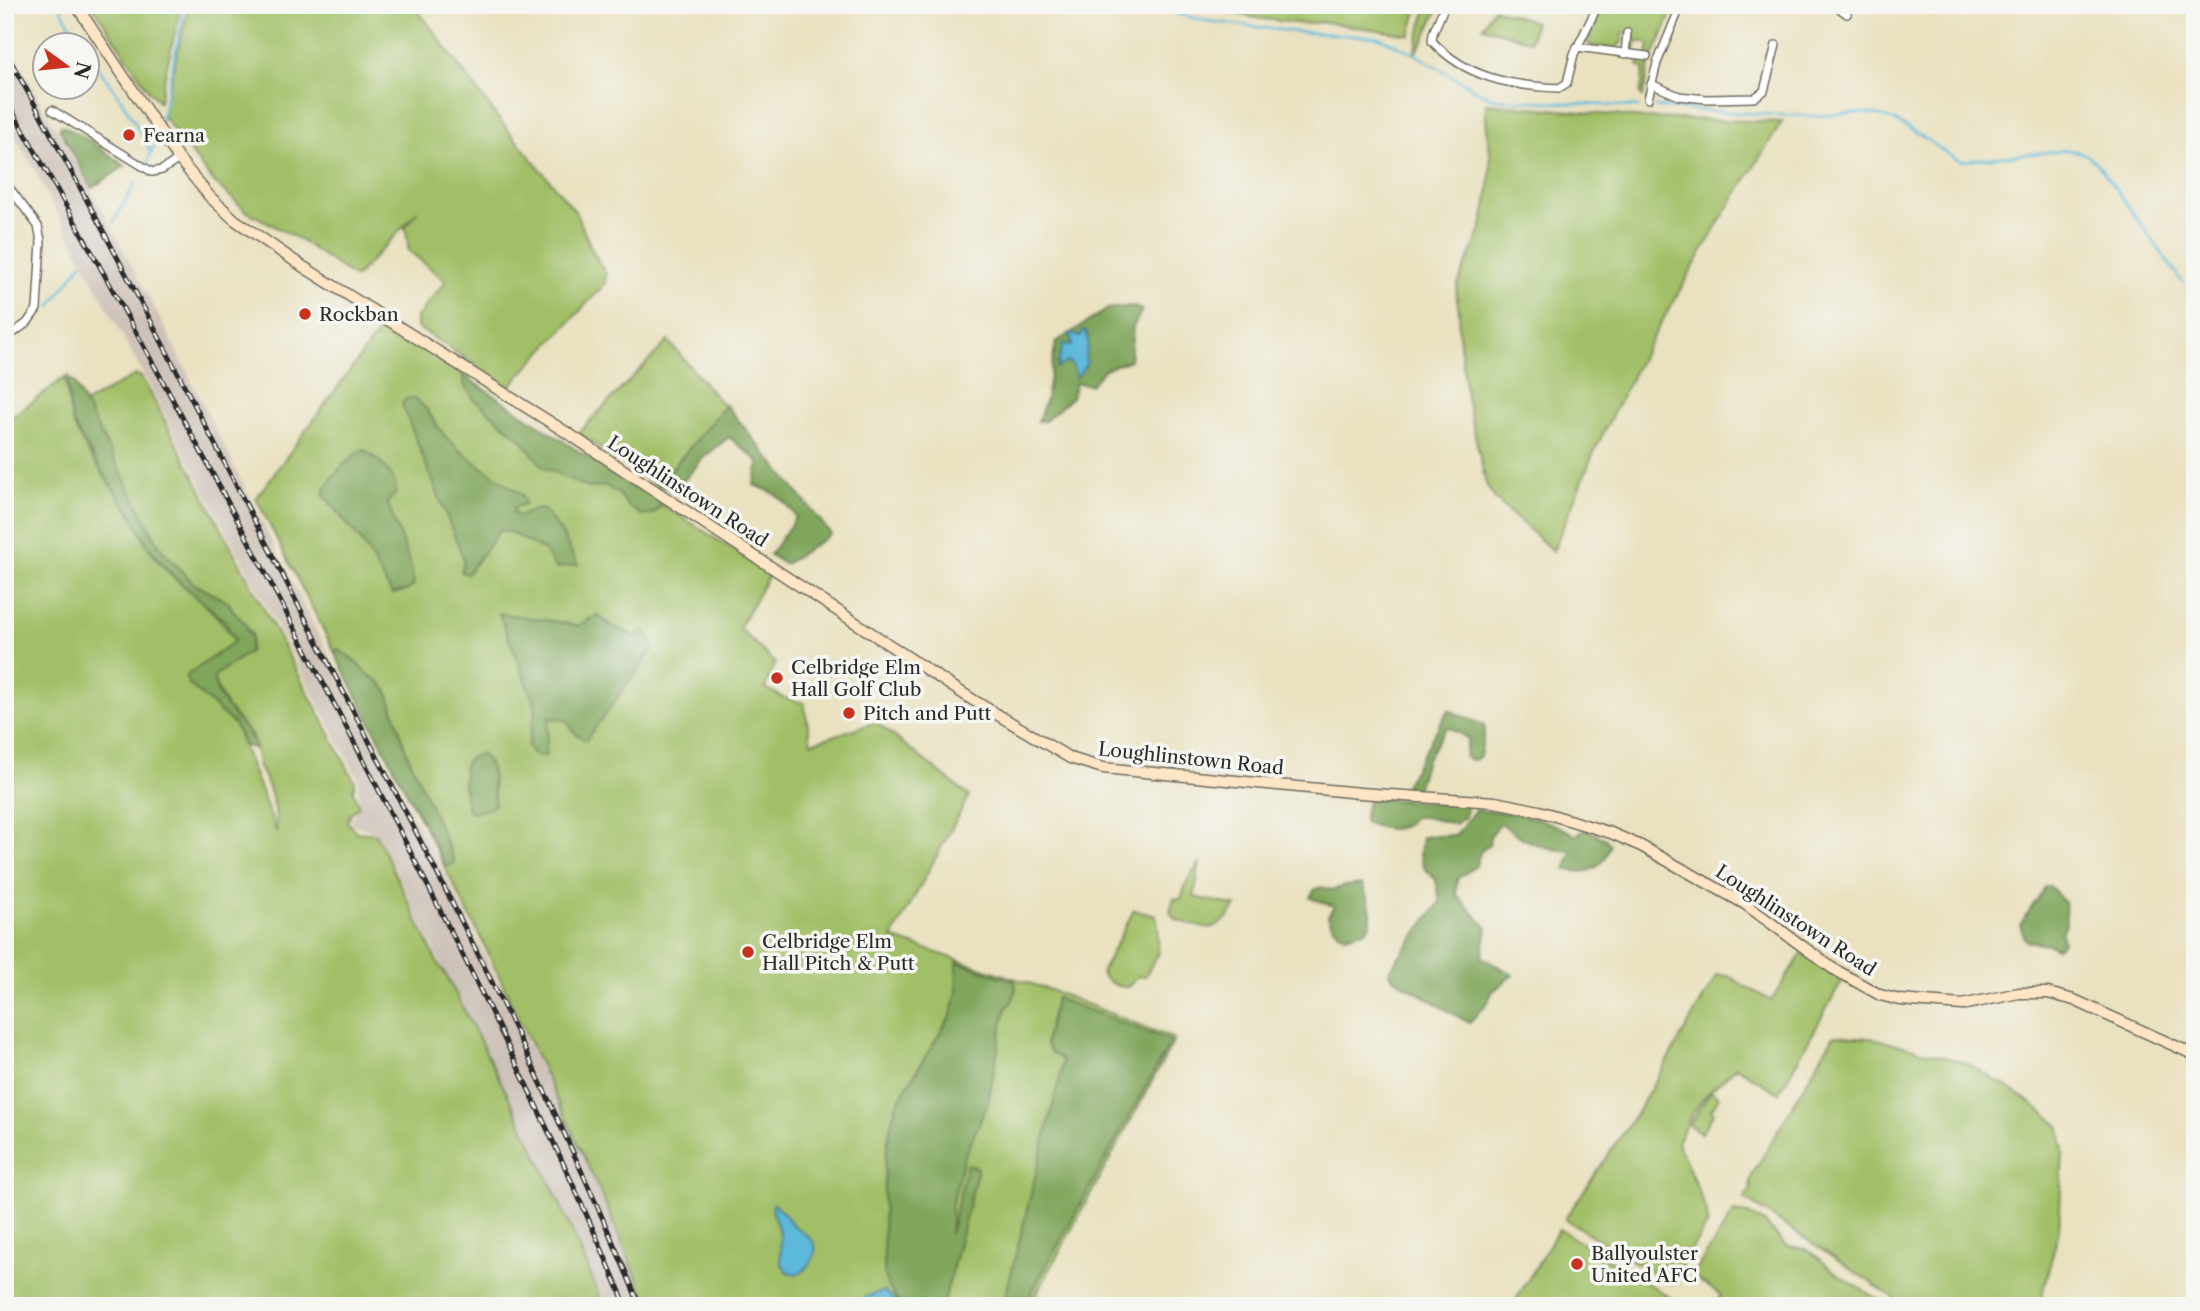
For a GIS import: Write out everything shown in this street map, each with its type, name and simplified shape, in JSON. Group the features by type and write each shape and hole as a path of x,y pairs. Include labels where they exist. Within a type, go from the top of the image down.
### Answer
{"street":[{"name":"Loughlinstown Road","path":"76,5 179,159 210,197 235,220 569,433 973,700 1070,758 1103,768 1360,793 1495,802 1539,811 1611,833 1641,846 1745,904 1832,968 1880,995 1910,1001 1962,1005 2019,993 2048,993 2074,1000 2195,1055"},
{"path":"1445,5 1432,41 1463,66 1481,75 1511,83 1559,88 1566,84 1577,47 1598,5"},
{"path":"1648,99 1660,54 1681,5"},
{"path":"1829,5 1835,5 1847,14"},
{"path":"1625,54 1627,33"},
{"path":"1651,84 1679,96 1706,99 1754,98 1764,91 1776,45"},
{"path":"1577,47 1647,56"},
{"path":"52,110 152,172 162,170 179,159"},
{"path":"5,182 38,226 41,241 37,309 27,323 5,339"}],"shaded area":[{"path":"5,40 32,87 32,102 41,102 103,211 167,332 364,726 449,883 576,1141 649,1306 605,1306 493,1065 441,965 378,833 354,825 350,820 360,806 359,780 5,119"}],"green space":[{"path":"92,5 181,5 159,102 149,91"},
{"path":"189,5 414,5 498,118 575,211 606,274 605,284 509,387 417,327 417,317 446,281 408,250 405,227 418,211 355,278 302,241 246,211 212,180 162,115"},
{"path":"1199,5 1419,5 1410,35 1325,22 1304,24 1256,18"},
{"path":"1427,5 1440,5 1414,55"},
{"path":"1603,5 1675,5 1649,66 1643,97 1640,95 1644,68 1638,66 1640,59 1647,57 1649,43 1636,41 1635,49 1631,44 1632,34 1623,33 1622,42 1615,49 1589,45 1587,41"},
{"path":"1493,8 1535,22 1530,41 1483,27"},
{"path":"1486,103 1644,118 1782,122 1721,219 1643,354 1593,454 1553,551 1495,499 1486,484 1466,395 1456,292 1483,222 1488,196 1490,160"},
{"path":"62,125 89,140 125,166 92,188 59,128"},
{"path":"1131,306 1142,310 1133,327 1130,360 1105,369 1090,385 1076,383 1072,397 1045,421 1038,421 1046,399 1056,342 1108,309"},
{"path":"385,323 584,455 770,573 739,628 775,663 765,688 784,698 804,703 811,743 876,722 969,796 892,938 1056,992 1175,1039 1030,1306 649,1306 604,1200 483,942 256,498"},
{"path":"668,341 725,407 657,486 578,433"},
{"path":"68,375 65,380 71,418 84,446 128,509 158,561 218,618 235,642 186,676 189,684 235,725 277,833 275,808 259,767 252,736 229,711 214,682 214,676 249,652 252,634 229,603 193,583 161,549 84,404 135,375 140,376 147,387 355,782 353,791 359,806 351,813 347,822 356,832 376,834 437,962 529,1138 568,1221 603,1306 5,1306 5,422"},
{"path":"463,375 584,455 664,502 653,514 643,516 606,486 588,488 543,467 521,439 474,399 464,385"},
{"path":"67,377 73,381 161,549 193,583 229,603 245,623 249,635 252,635 249,652 214,676 219,696 251,737 254,748 244,746 235,725 189,684 186,676 235,641 224,621 173,576 148,547 130,511 110,485 77,431 72,420"},
{"path":"414,398 455,445 522,495 525,504 515,507 513,513 519,516 537,509 544,510 561,532 578,565 556,568 545,551 510,532 500,530 467,574 461,572 464,560 402,404 406,399"},
{"path":"726,405 831,534 785,564 770,555 796,517 778,497 754,485 759,462 729,437 703,458 676,490 657,486"},
{"path":"363,449 385,467 393,479 396,493 387,502 410,563 414,585 408,590 392,594 362,542 323,494 340,469"},
{"path":"499,613 577,626 598,615 612,626 635,637 645,629 654,648 586,740 576,734 566,720 549,718 545,756 539,757 532,753 528,746 536,707"},
{"path":"337,649 352,658 388,692 406,751 454,860 453,864 446,867 335,654"},
{"path":"1448,710 1483,725 1485,728 1480,756 1475,760 1467,759 1465,756 1468,739 1446,728 1426,760 1417,789 1403,789"},
{"path":"479,754 491,769 495,805 474,812 468,810 463,769 468,759"},
{"path":"1374,798 1467,805 1465,817 1455,824 1414,817 1409,823 1391,829 1364,822 1365,808"},
{"path":"1475,810 1527,816 1553,824 1576,836 1585,829 1606,839 1610,845 1599,865 1580,872 1565,869 1572,851 1552,849 1534,843 1501,823 1490,836 1489,845 1480,852 1476,866 1457,879 1456,894 1487,928 1482,957 1513,975 1492,992 1488,1002 1469,1023 1393,978 1389,970 1440,902 1436,880 1424,868 1420,854 1422,837 1456,835"},
{"path":"1200,862 1194,897 1236,906 1223,922 1210,928 1175,919 1170,911 1174,898 1181,899 1187,881"},
{"path":"1362,884 1370,907 1370,925 1365,930 1345,936 1334,928 1329,919 1334,906 1310,898 1314,890 1321,887 1333,890"},
{"path":"2046,886 2050,886 2065,903 2066,924 2061,933 2063,943 2056,948 2049,944 2026,941 2020,925"},
{"path":"1134,910 1156,916 1159,953 1145,976 1137,977 1128,987 1124,987 1109,981 1101,973"},
{"path":"1803,952 1841,979 1841,983 1779,1093 1736,1067 1706,1095 1677,1142 1707,1212 1708,1224 1682,1263 1678,1283 1669,1283 1565,1219 1641,1106 1717,975 1728,976 1771,1001"},
{"path":"957,962 1015,981 1016,988 1003,1021 988,1103 964,1157 952,1203 950,1234 967,1164 978,1168 943,1306 902,1306 884,1276 887,1145 897,1103 951,1015 957,993"},
{"path":"1056,998 1171,1041 1024,1306 1003,1306 1061,1073 1062,1060 1051,1052 1045,1043"},
{"path":"1834,1035 1877,1039 1967,1063 2017,1093 2055,1121 2060,1128 2063,1151 2059,1230 2039,1306 1906,1306 1744,1198 1751,1189 1753,1173"},
{"path":"1711,1091 1719,1097 1711,1110 1714,1113 1701,1133 1689,1125"},
{"path":"1734,1212 1748,1214 1765,1223 1785,1245 1809,1250 1840,1276 1889,1306 1704,1306 1708,1300 1716,1303 1721,1295 1692,1276"},
{"name":"Ballyoulster United AFC","path":"1559,1229 1673,1299 1669,1306 1512,1306"}],"water":[{"path":"1083,330 1087,332 1087,363 1076,378 1069,361 1057,368 1063,343 1072,346 1070,333 1080,337"},
{"path":"773,1203 815,1246 812,1260 799,1274 787,1272 781,1262 780,1235 772,1210"},
{"path":"884,1291 902,1306 856,1306 865,1297"}],"waterway":[{"path":"59,5 74,32"},
{"path":"160,126 185,5"},
{"path":"1165,5 1177,14 1207,21 1297,32 1378,37 1410,51 1494,99 1638,107"},
{"path":"102,73 122,101 149,151 153,151"},
{"path":"1655,107 1819,116 1871,114 1899,123 1963,161 2067,150 2083,153 2092,158 2103,171 2183,283"},
{"path":"148,162 157,136"},
{"path":"113,222 136,183"},
{"path":"50,307 82,263"},
{"path":"2187,290 2195,301"}],"railway":[{"path":"5,51 158,334 438,874 523,1045 603,1218 640,1306"},
{"path":"5,98 184,420 392,815 530,1093 626,1306"}],"place":[{"name":"Fearna","path":"129,135"},
{"name":"Rockban","path":"305,314"},
{"name":"Celbridge Elm Hall Golf Club","path":"777,678"},
{"name":"Pitch and Putt","path":"849,713"},
{"name":"Celbridge Elm Hall Pitch & Putt","path":"748,952"},
{"name":"Ballyoulster United AFC","path":"1577,1264"}]}
